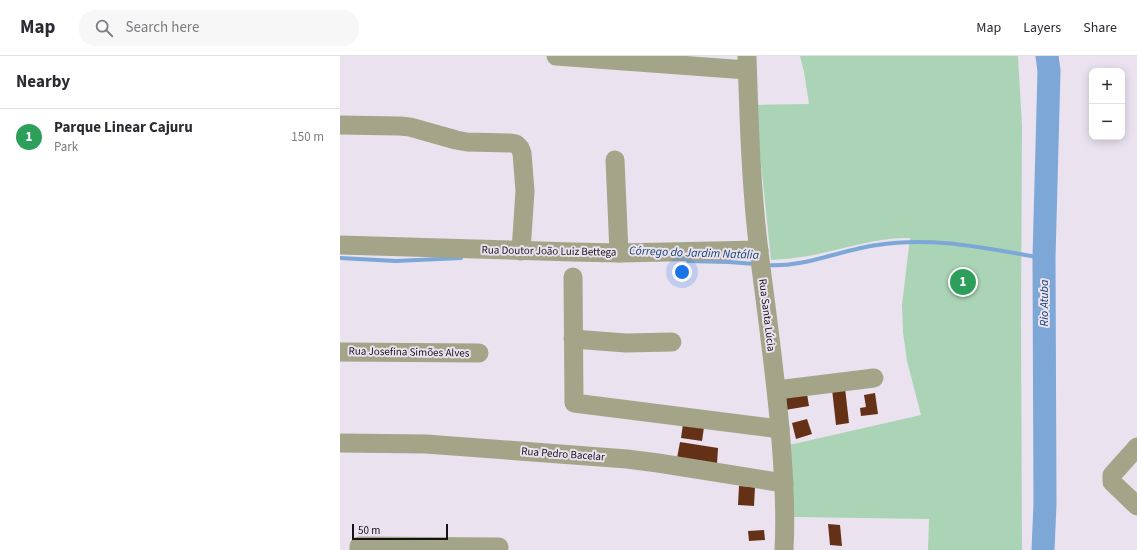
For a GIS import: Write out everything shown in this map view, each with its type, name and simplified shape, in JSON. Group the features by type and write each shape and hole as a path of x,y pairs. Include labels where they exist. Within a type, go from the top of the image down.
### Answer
{"street":[{"path":"556,56 747,63"},
{"name":"Rua Santa Lúcia","path":"747,63 752,175 759,250 777,390 780,429 785,507 784,550"},
{"path":"340,125 410,127 467,142 516,144 522,153 525,183 521,251"},
{"path":"615,160 619,253"},
{"name":"Rua Doutor João Luiz Bettega","path":"340,245 619,253 759,250"},
{"path":"573,277 574,403 780,429"},
{"path":"574,339 626,343 672,342"},
{"name":"Rua Josefina Simões Alves","path":"340,352 479,353"},
{"path":"777,390 874,378"},
{"name":"Rua Pedro Bacelar","path":"340,443 426,444 627,459 784,483"},
{"path":"1137,447 1112,475 1112,482 1137,506"},
{"path":"359,548 498,548"}],"green space":[{"path":"800,56 1018,56 1022,126 1022,550 928,550 929,519 794,517 789,445 921,415 907,361 903,332 902,305 910,238 884,240 859,244 808,256 771,260 755,105 809,104"}],"building":[{"path":"845,388 849,423 836,425 832,389"},
{"path":"875,393 878,414 861,416 860,408 866,407 864,395"},
{"path":"807,394 809,406 785,410 783,399"},
{"path":"807,419 812,434 796,439 792,423"},
{"path":"683,424 704,427 702,441 681,438"},
{"path":"680,442 718,448 717,464 677,458"},
{"path":"739,486 755,487 754,506 738,505"},
{"path":"828,524 840,525 842,546 830,545"},
{"path":"764,530 765,540 749,541 748,531"}],"waterway":[{"name":"Rio Atuba","path":"1043,550 1045,504 1044,258 1049,71 1047,56"},
{"name":"Córrego do Jardim Natália","path":"766,265 794,264 863,247 919,242 961,245 1044,258"},
{"name":"Córrego do Jardim Natália","path":"340,258 396,261 461,258"},
{"name":"Córrego do Jardim Natália","path":"688,261 755,264"}],"place":[{"name":"Parque Linear Cajuru","path":"963,282"}]}
